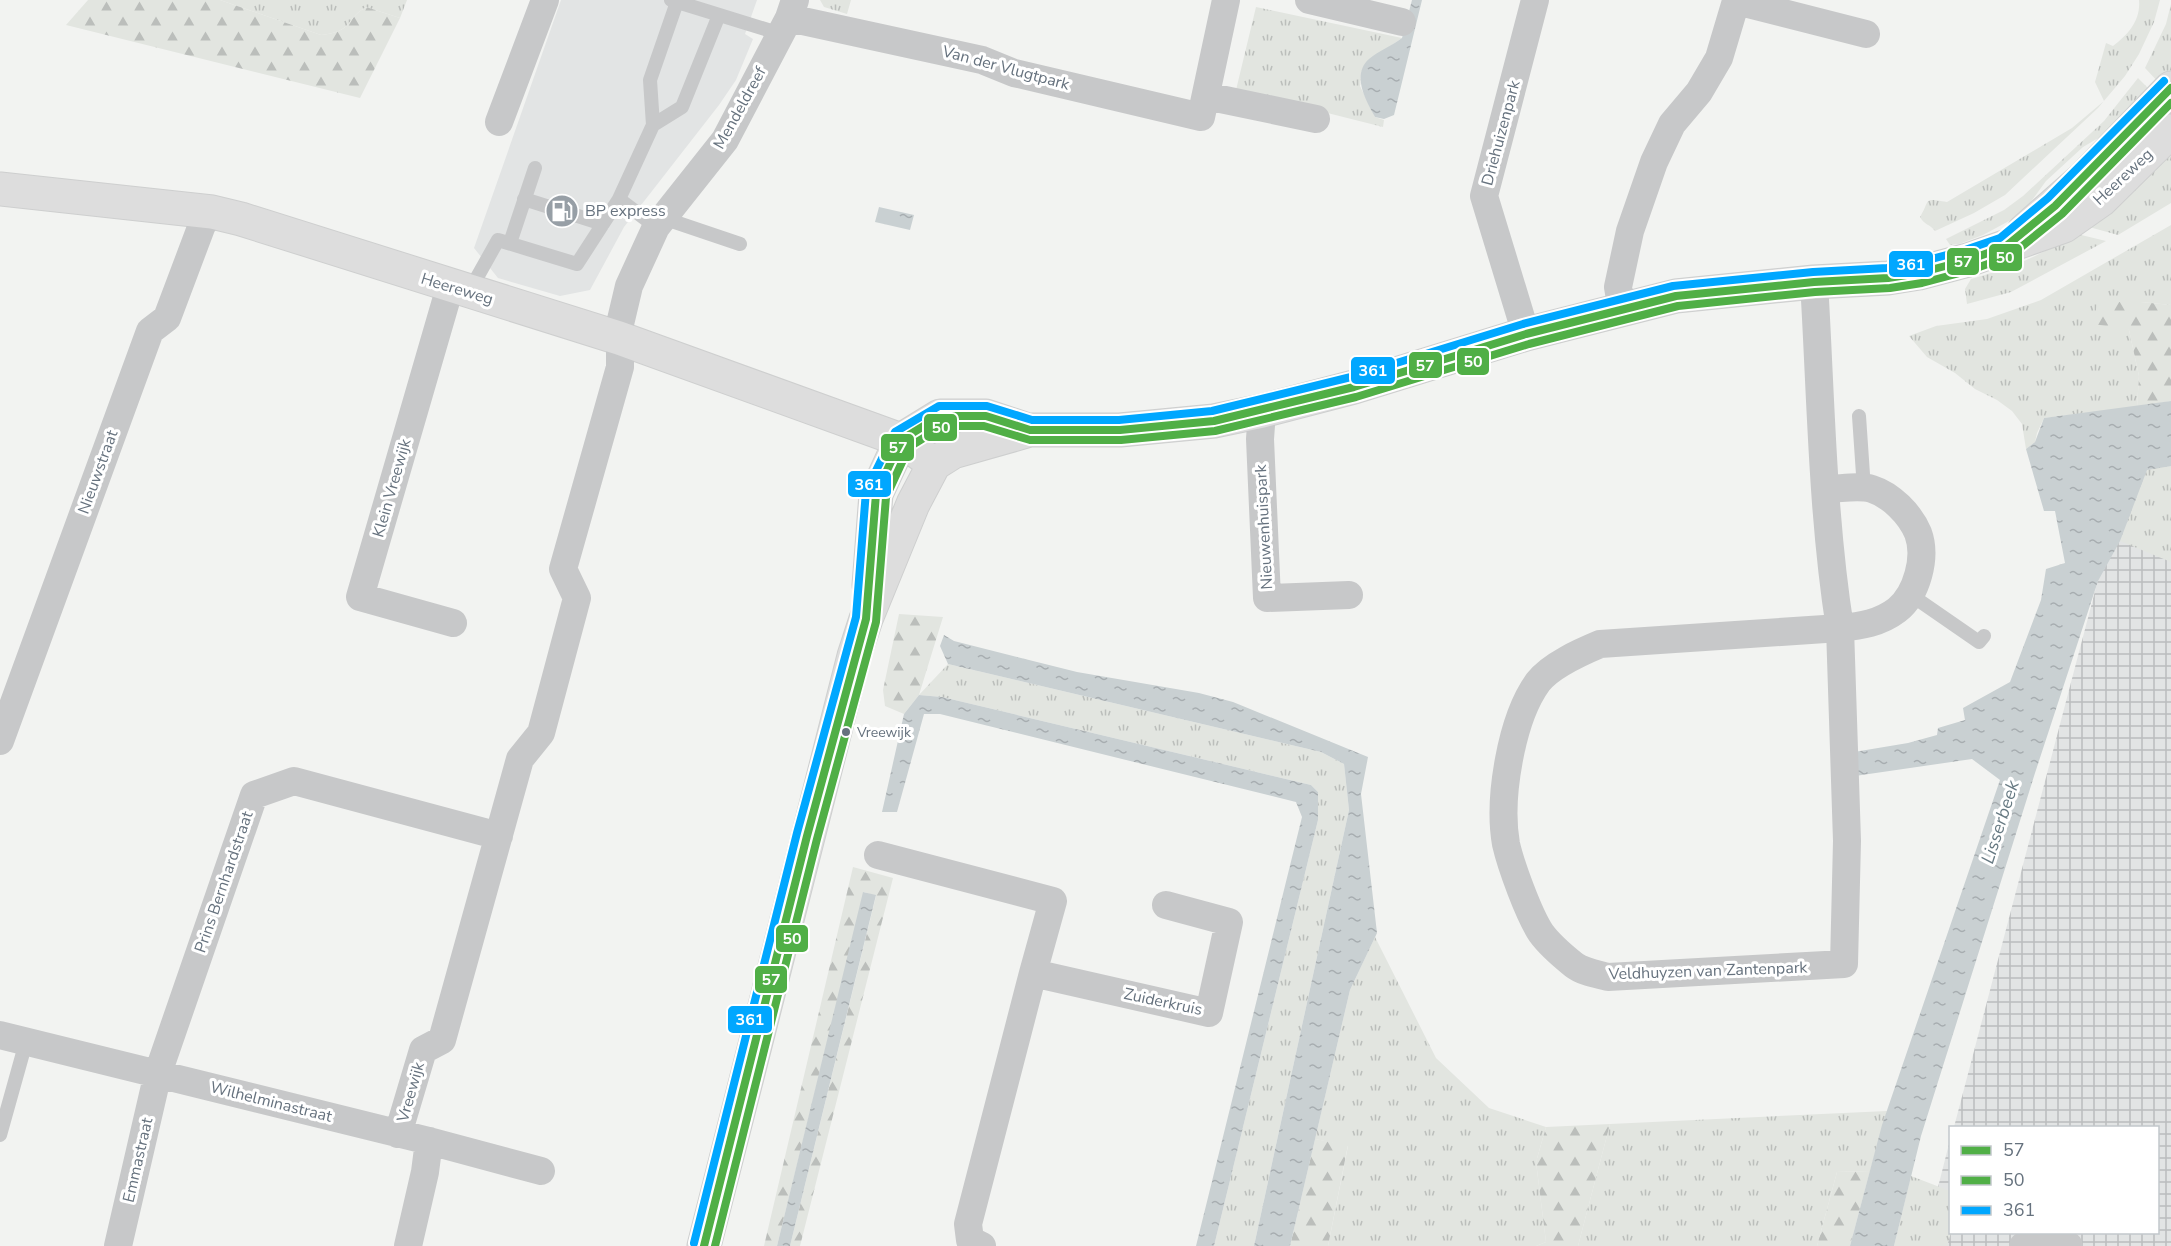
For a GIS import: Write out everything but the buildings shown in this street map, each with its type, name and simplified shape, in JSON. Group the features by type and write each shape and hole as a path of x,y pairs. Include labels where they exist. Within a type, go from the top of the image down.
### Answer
{"main road":[{"name":"Heereweg","path":"2006,247 2085,177 2171,88"},
{"name":"Heereweg","path":"0,189 212,212 241,219 619,339 901,440 934,464 953,452 1030,430 1120,430 1214,421 1262,411 1354,387 1526,334 1676,296 1814,282 1888,278 1968,260 2064,226 2101,200 2171,131"},
{"name":"Heereweg","path":"901,440 940,416 986,416 1030,430"},
{"path":"866,619 876,494 901,440"},
{"path":"704,1246 804,847 866,619 912,504 934,464"}],"street":[{"path":"499,122 545,0"},
{"name":"Van der Vlugtpark","path":"788,17 982,60 1014,73 1201,117 1226,0"},
{"path":"1309,0 1402,22"},
{"name":"Driehuizenpark","path":"1526,334 1484,196 1535,0"},
{"path":"1622,310 1617,287 1630,231 1654,162 1672,124 1699,92 1719,58 1736,1 1866,34"},
{"name":"Mendeldreef","path":"619,339 620,324 630,286 659,223 725,140 788,17"},
{"path":"1206,96 1316,119"},
{"name":"Nieuwstraat","path":"0,741 150,331 166,318 202,225 212,212"},
{"name":"Veldhuyzen van Zantenpark","path":"1814,282 1833,585 1840,628 1846,841 1844,964 1608,977 1575,966 1542,933 1522,893 1507,844 1505,795 1509,756 1522,711 1539,680 1571,656 1600,644 1840,628 1864,626 1898,609 1911,595"},
{"name":"Klein Vreewijk","path":"453,623 360,597 460,290"},
{"name":"Vreewijk","path":"398,1134 423,1050 442,1040 520,759 541,733 577,598 563,569 620,367 619,339"},
{"name":"Nieuwenhuispark","path":"1262,411 1260,439 1267,598 1349,595"},
{"path":"1826,489 1870,488 1888,496 1904,512 1918,534 1921,562 1911,595"},
{"name":"Prins Bernhardstraat","path":"158,1073 254,795 294,781 499,836"},
{"path":"878,855 1053,901 968,1224 970,1240 982,1246"},
{"name":"Zuiderkruis","path":"1033,973 1209,1013 1229,922 1166,905"},
{"name":"Wilhelminastraat","path":"13,1038 541,1171"},
{"name":"Emmastraat","path":"118,1246 158,1073"},
{"path":"408,1246 425,1172 429,1141"},
{"path":"2023,1246 2035,1242 2068,1246"}],"lane":[{"path":"460,290 475,281 498,240 577,264 620,199 653,125 650,80 674,1 719,15 788,17"},
{"path":"653,125 682,107 719,15"},
{"path":"510,243 535,168"},
{"path":"620,199 659,223 740,244"},
{"path":"524,200 603,224"},
{"path":"1859,416 1864,489"},
{"path":"1911,595 1979,642 1984,636"},
{"path":"0,1135 13,1038"}],"shaded area":[{"path":"561,0 757,0 745,34 753,39 736,80 624,227 590,290 560,296 498,278 474,248"},
{"path":"2171,451 2171,1246 1923,1246 1949,1144 1949,1234 2159,1234 2159,1126 1954,1126 2129,462"}],"green space":[{"path":"88,0 220,0 321,35 344,28 366,7 400,18 360,98 66,25"},
{"path":"220,0 407,0 400,18 366,7 344,28 321,35"},
{"path":"820,0 851,0 847,14 824,7"},
{"path":"2139,0 2160,0 2154,22 2139,54 2125,76 2104,101 2095,82 2106,43 2113,46 2128,32 2136,20"},
{"path":"2171,4 2171,75 2161,85 2145,68 2166,24"},
{"path":"1256,7 1402,38 1382,52 1361,72 1360,86 1375,117 1384,120 1383,127 1236,90"},
{"path":"2138,78 2153,93 2124,123 2083,147 2046,181 2022,214 1983,235 1950,245 1946,239 2004,210 2023,196 2104,121"},
{"path":"2104,101 2005,195 1974,213 1935,231 1920,217 1928,201 1947,202 2072,128"},
{"path":"2171,146 2171,203 2118,235 2082,225"},
{"path":"2171,225 2171,305 2141,302 2097,303 2129,330 2139,376 2137,407 2044,418 2035,442 2026,449 2022,424 2012,411 1927,357 1909,336 1936,326 1987,319 2041,300"},
{"path":"2073,233 2106,241 2011,292 1967,304 1965,289 1971,279 2024,261"},
{"path":"2097,302 2171,305 2171,401 2137,407 2139,376 2129,330 2094,324"},
{"path":"2171,466 2171,562 2120,541 2147,469"},
{"path":"899,614 943,617 919,695 904,714 885,706 883,690"},
{"path":"948,664 1321,752 1344,764 1349,810 1254,1246 1214,1246 1318,820 1318,792 1311,785 942,697 919,695"},
{"path":"853,867 893,878 800,1246 790,1246 876,896 864,892 777,1246 764,1246"},
{"path":"1375,937 1436,1058 1489,1108 1546,1127 1536,1162 1546,1242 1536,1246 1328,1246 1348,1146 1315,1139 1350,990"},
{"path":"1887,1111 1870,1171 1837,1172 1817,1246 1578,1246 1610,1124"},
{"path":"1610,1124 1578,1246 1536,1246 1546,1242 1536,1162 1546,1127"},
{"path":"1315,1139 1348,1145 1328,1246 1290,1246"},
{"path":"1870,1171 1850,1246 1817,1246 1837,1172"},
{"path":"1911,1176 1949,1191 1951,1234 1947,1246 1894,1246"}],"water":[{"path":"1412,0 1422,0 1394,115 1384,119 1375,117 1362,88 1361,73 1369,59 1402,38"},
{"path":"879,207 914,215 910,230 875,222"},
{"name":"Lisserbeek","path":"2171,401 2171,466 2147,470 2120,541 2098,581 1921,1136 1894,1246 1850,1246 1882,1125 2000,780 1972,759 1855,776 1854,752 1908,743 1937,735 1938,728 1965,720 1963,708 2010,682 2041,600 2046,569 2065,563 2055,511 2044,511 2026,449 2035,442 2044,418"},
{"path":"944,635 954,641 1077,672 1199,693 1233,702 1368,757 1361,794 1377,933 1350,990 1290,1246 1254,1246 1349,810 1344,764 1321,752 948,664 940,646"},
{"path":"919,695 942,697 1311,785 1318,792 1318,820 1214,1246 1196,1246 1302,817 1296,802 940,714 924,714 897,812 882,812 904,714"},
{"path":"863,892 876,895 790,1246 777,1246"}],"transit line":[{"name":"361","path":"694,1243 797,833 856,617 866,491 895,432 939,406 987,406 1032,420 1119,420 1212,411 1351,377 1523,324 1673,286 1813,272 1887,268 1917,263 1965,250 2000,238 2048,198 2164,81"},
{"name":"57","path":"704,1246 807,836 866,619 876,494 901,440 940,416 986,416 1030,430 1120,430 1214,421 1354,387 1526,334 1676,296 1814,282 1888,278 1919,273 1968,260 2005,247 2055,206 2171,88"},
{"name":"50","path":"715,1246 817,839 876,622 886,497 909,447 943,426 984,426 1030,440 1121,440 1215,431 1356,397 1529,344 1678,306 1815,292 1890,288 1922,283 1971,270 2010,256 2062,214 2171,103"}],"place":[{"name":"BP express","path":"562,211"},
{"name":"Vreewijk","path":"846,732"}]}
